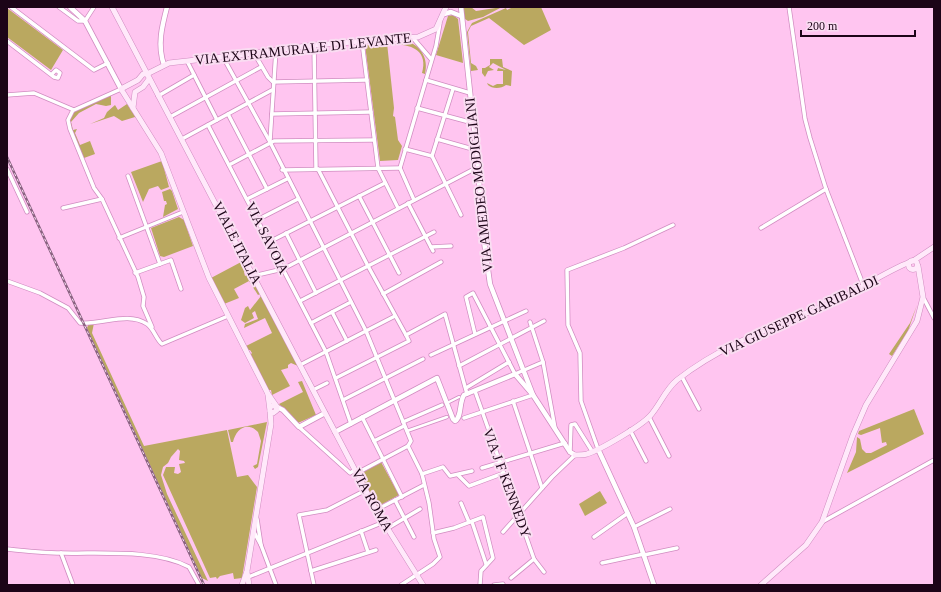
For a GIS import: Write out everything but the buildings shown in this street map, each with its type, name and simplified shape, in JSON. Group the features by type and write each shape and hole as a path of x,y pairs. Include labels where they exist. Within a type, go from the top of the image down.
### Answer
{"main road":[{"name":"VIALE ITALIA","path":"112,7 325,413"},
{"name":"VIA EXTRAMURALE DI LEVANTE","path":"121,89 136,81 143,74 148,76 164,64 314,45 413,38 431,32 440,22 446,7"},
{"path":"136,90 143,87 148,76"},
{"path":"133,108 136,81"},
{"path":"143,87 157,93"},
{"path":"121,89 161,153 200,259 268,394 274,410 256,516 255,530 246,578 242,585"},
{"path":"761,585 806,545 822,522 856,428 877,385 913,330 918,317 923,297 913,265 920,255 934,246"},
{"name":"VIA GIUSEPPE GARIBALDI","path":"573,453 592,452 630,430 649,417 671,385 730,346 764,329 829,304 901,267 913,265"},
{"name":"VIA ROMA","path":"325,413 376,510 423,585"},
{"path":"246,578 249,585"}],"street":[{"path":"11,7 94,70 108,63"},
{"path":"59,7 78,21 85,21"},
{"path":"7,95 34,93 73,110 78,110 121,89 85,21 70,7"},
{"path":"85,21 94,7"},
{"path":"164,64 161,52 160,37 167,7"},
{"name":"VIA AMEDEO MODIGLIANI","path":"457,7 461,16"},
{"name":"VIA AMEDEO MODIGLIANI","path":"461,7 478,168 483,234 489,277 503,321 533,395"},
{"path":"789,7 805,119 826,189 864,287"},
{"path":"444,14 450,12 461,16"},
{"path":"414,200 400,168 426,80 440,22"},
{"path":"413,38 431,59"},
{"path":"7,41 52,74"},
{"path":"362,42 378,168 398,208"},
{"path":"314,45 315,141 317,169 409,341 336,378"},
{"path":"270,142 272,90 276,50"},
{"path":"254,53 261,67 273,82"},
{"path":"223,57 270,142 282,170 366,331 411,441 408,446 383,460 356,472 350,473 287,416 283,410 274,410"},
{"path":"187,60 218,120"},
{"path":"170,117 261,67"},
{"path":"157,93 194,75"},
{"path":"273,82 367,80"},
{"path":"426,80 470,93"},
{"path":"453,89 432,156 460,215"},
{"path":"182,139 272,90"},
{"path":"417,108 473,123"},
{"path":"73,110 68,120 70,129 94,188 102,199 135,273 144,297 143,306 153,330 160,342 165,343 228,316"},
{"path":"272,114 371,112"},
{"path":"228,114 267,189"},
{"name":"VIA SAVOIA","path":"208,125 326,352 351,424"},
{"path":"437,139 476,150"},
{"path":"229,165 270,142 374,140"},
{"path":"406,149 432,156"},
{"path":"282,170 400,168"},
{"path":"254,276 283,269 398,208 478,168"},
{"path":"7,169 27,212"},
{"path":"128,176 160,264"},
{"path":"247,199 287,179"},
{"path":"269,242 385,183"},
{"path":"761,228 826,189"},
{"path":"359,196 399,273"},
{"path":"63,208 102,199"},
{"path":"258,220 298,199"},
{"path":"408,203 433,251"},
{"path":"119,238 183,212"},
{"path":"654,585 634,527 598,449 581,401 580,354 568,325 568,270 624,248 673,225"},
{"path":"300,301 434,232"},
{"path":"286,233 316,293"},
{"path":"431,247 451,246"},
{"path":"135,273 171,260 181,289"},
{"path":"383,294 441,262"},
{"path":"7,281 40,293 68,308 80,323 102,322 127,318 144,322 153,330"},
{"path":"475,334 467,305 467,294 474,294 515,374 533,395 573,453"},
{"path":"923,297 934,318"},
{"path":"311,323 351,302"},
{"path":"431,355 526,310"},
{"path":"332,312 347,341"},
{"path":"406,336 445,314 467,394"},
{"path":"300,365 395,316"},
{"path":"460,366 544,321"},
{"path":"530,322 543,362 555,428"},
{"path":"343,400 423,359"},
{"path":"466,388 509,362"},
{"path":"335,432 437,378 445,404 453,419 455,421 458,420 461,399 467,394 543,362"},
{"path":"682,377 699,409"},
{"path":"313,390 327,383"},
{"name":"VIA J F KENNEDY","path":"475,391 534,559 544,572"},
{"path":"464,418 533,395"},
{"path":"374,441 404,424 459,397"},
{"path":"513,401 542,488"},
{"path":"299,427 325,413"},
{"path":"362,417 402,497"},
{"path":"406,431 447,417"},
{"path":"649,417 669,456"},
{"path":"503,532 573,453 571,425 575,424 592,452"},
{"path":"630,430 646,461"},
{"path":"482,468 565,443"},
{"path":"401,585 417,576 440,557 433,533 429,503 422,474 408,446"},
{"path":"822,522 934,460"},
{"path":"422,474 443,467 450,476 472,471"},
{"path":"458,475 469,486 504,473"},
{"path":"376,510 424,485"},
{"path":"314,585 299,515 327,510 366,490"},
{"path":"395,500 414,537"},
{"path":"461,503 471,522 486,564"},
{"path":"388,528 420,509"},
{"path":"634,527 670,509"},
{"path":"594,537 628,513"},
{"path":"433,533 454,528 483,517 493,558 481,571 480,585"},
{"path":"246,578 384,522"},
{"path":"255,530 276,585"},
{"path":"361,531 368,552"},
{"path":"602,563 677,548"},
{"path":"7,549 61,553 136,555 168,560 189,567 199,585"},
{"path":"311,571 376,550"},
{"path":"61,553 73,585"},
{"path":"511,578 534,559"},
{"path":"494,585 503,584"}],"shaded area":[{"path":"463,7 471,7 476,11 502,7 483,17 468,21 465,19"},
{"path":"513,7 541,7 551,30 524,45 489,18 471,26 468,32 471,63 476,66 478,70 471,71 467,32 472,23 506,8 507,10"},
{"path":"7,8 63,50 51,70 7,37"},
{"path":"453,15 458,19 463,63 436,55 448,16"},
{"path":"405,41 415,45 422,53 426,63 425,74 422,73 423,58 416,49 404,45 390,45 390,42"},
{"path":"387,43 394,108 393,116 395,117 398,140 402,146 398,160 380,161 365,45"},
{"path":"490,59 502,59 503,67 512,71 511,86 506,85 497,88 488,85 487,83 493,86 503,84 503,71 497,71 498,68 506,70 493,63 489,67 494,70 488,71 485,77 482,73 482,68 490,65"},
{"path":"111,95 111,105 106,106 96,104 79,113 71,122 73,130 77,129 75,133 80,145 90,141 95,154 84,158 72,133 69,119 74,112"},
{"path":"127,104 136,118 122,121 114,116 90,124 104,118 107,112 115,105 118,110"},
{"path":"162,161 169,187 161,190 158,186 149,189 143,202 131,172"},
{"path":"170,189 178,209 163,217 165,205 167,204 166,201 164,201 162,192"},
{"path":"179,217 184,220 193,246 164,257 160,256 151,228"},
{"path":"243,261 248,270 244,272 245,276 249,274 260,294 258,295 249,281 234,289 239,298 224,304 211,278"},
{"path":"261,296 298,366 291,363 288,365 288,368 281,370 290,386 272,395 271,390 268,390 250,355 252,353 246,346 272,333 265,318 244,328 245,324 258,319 255,311 252,313 254,318 245,323 241,320 245,308 248,306 250,310"},
{"path":"917,305 908,331 892,356 889,354 910,323"},
{"path":"89,323 94,323 92,333 144,446 227,430 237,477 248,475 257,487 242,578 234,579 233,573 220,576 217,579 216,577 210,578 163,475 166,467 175,467 174,473 178,474 181,472 179,464 185,463 184,461 179,460 180,451 178,449 168,463 163,467 161,475 167,494 208,581 202,578 87,328"},
{"path":"302,381 316,415 298,423 279,404 303,392 298,382"},
{"path":"914,409 924,434 847,473 856,452 857,437 860,439 862,449 866,453 871,453 887,445 886,442 882,443 880,428 861,435 858,434 859,431"},
{"path":"267,422 258,467 255,469 253,466 257,464 261,441 258,432 250,427 242,428 234,437 233,442 231,442 228,430"},
{"path":"381,462 399,495 377,507 360,474"},
{"path":"600,491 607,503 585,516 579,504"}],"railway":[{"path":"7,157 204,585"}]}
